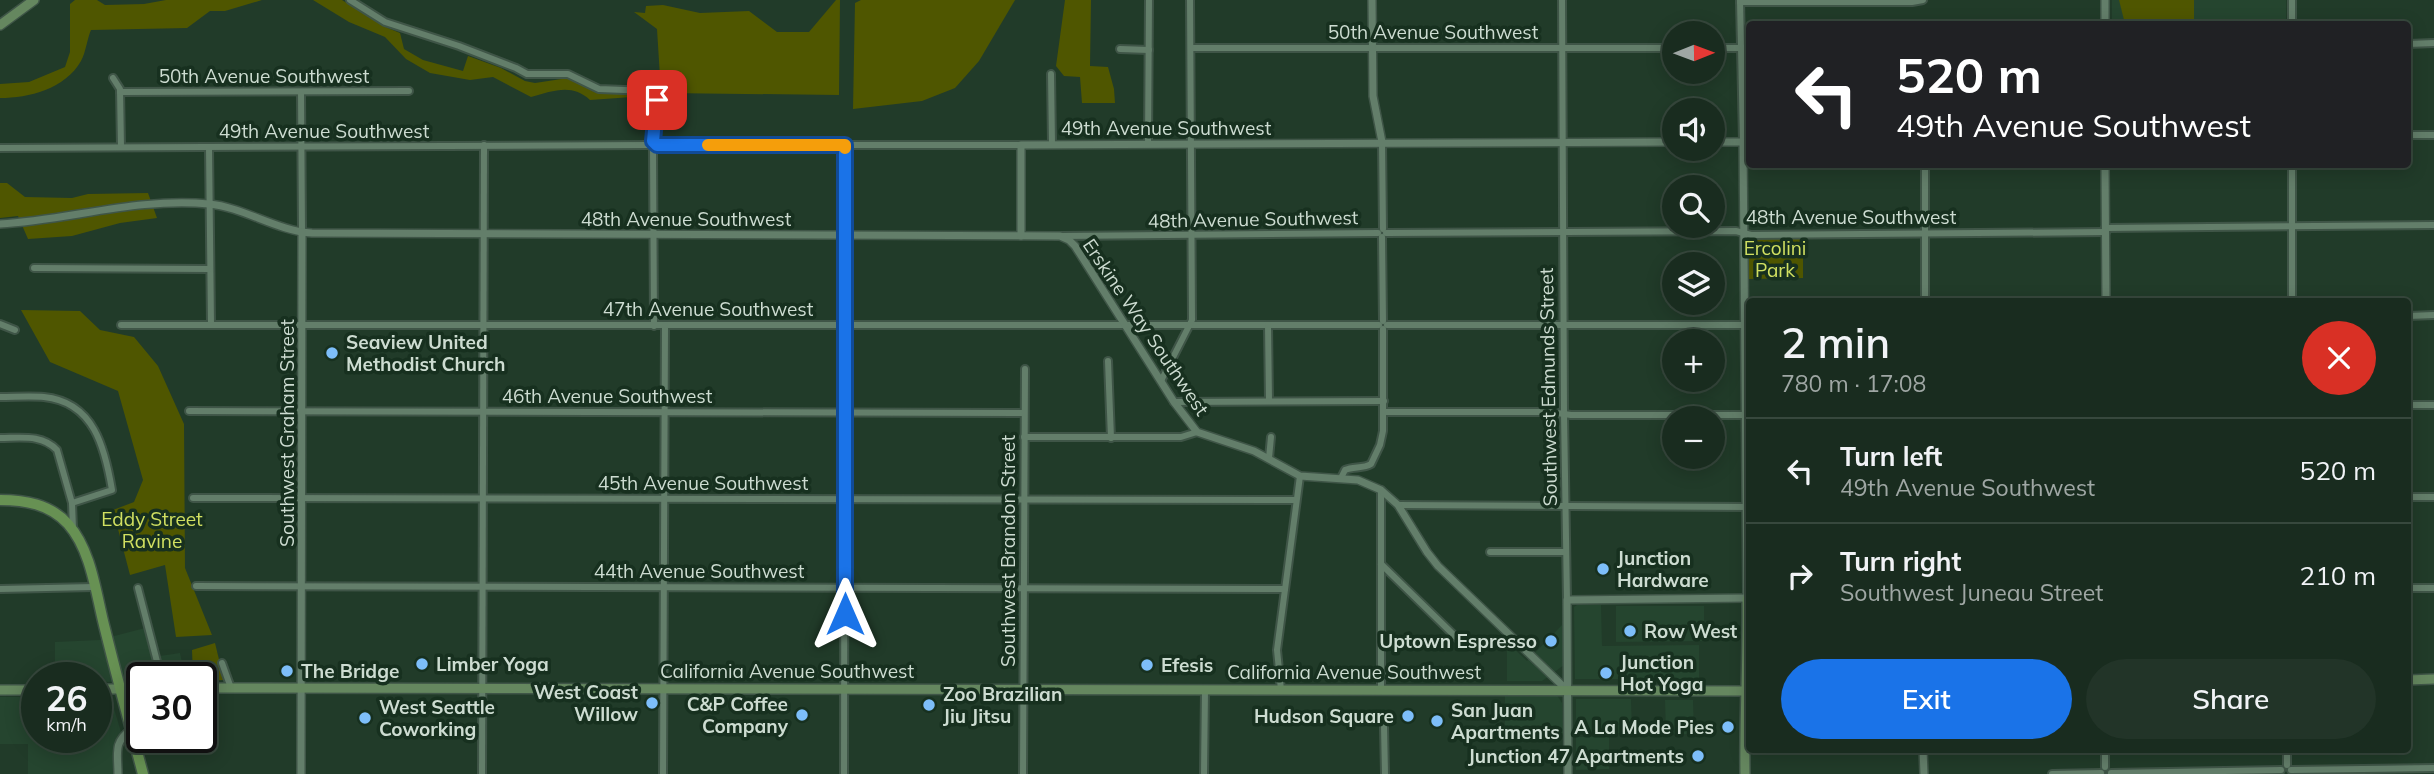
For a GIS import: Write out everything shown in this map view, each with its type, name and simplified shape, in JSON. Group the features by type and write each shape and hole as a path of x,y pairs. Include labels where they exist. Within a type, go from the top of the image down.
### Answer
{"main road":[{"path":"0,25 34,0"},
{"path":"0,500 42,505 73,530 86,557 126,711"},
{"path":"2411,680 2434,679"},
{"name":"California Avenue Southwest","path":"217,688 1746,691"},
{"path":"112,689 126,689"},
{"path":"0,690 21,690"},
{"path":"1745,774 1746,746"},
{"path":"137,753 143,774"}],"street":[{"path":"350,0 385,22 459,46 516,68 527,75 568,74 599,89 643,90 655,96 654,326"},
{"path":"1148,144 1149,0"},
{"path":"1161,381 1191,325 1190,0"},
{"path":"1341,478 1345,470 1371,464 1382,439 1384,412 1382,142 1374,107 1372,0"},
{"name":"Southwest Edmunds Street","path":"1562,0 1568,774"},
{"path":"1746,298 1746,48 1740,1 1923,0"},
{"path":"2105,0 2105,21"},
{"path":"2292,0 2292,21"},
{"path":"2411,44 2434,43"},
{"name":"50th Avenue Southwest","path":"1191,48 1662,48"},
{"path":"1726,48 1746,48"},
{"path":"1120,50 1149,50"},
{"path":"1051,74 1052,144"},
{"path":"113,78 120,92 121,147"},
{"name":"50th Avenue Southwest","path":"120,92 409,91"},
{"name":"Southwest Graham Street","path":"301,92 301,774"},
{"path":"2411,135 2434,135"},
{"name":"49th Avenue Southwest","path":"0,148 1662,142"},
{"path":"1725,142 1746,142"},
{"path":"482,774 484,145"},
{"path":"844,774 845,145"},
{"path":"1021,145 1021,236"},
{"path":"209,148 211,324"},
{"path":"1925,168 1925,298"},
{"path":"2105,168 2106,298"},
{"path":"2292,168 2292,298"},
{"name":"48th Avenue Southwest","path":"0,224 143,205 210,204 302,232 483,234 1751,235 2434,225"},
{"name":"Erskine Way Southwest","path":"1060,236 1075,246 1174,402 1198,432 1239,445 1300,476 1358,480 1381,490 1398,505 1438,566 1567,690"},
{"path":"34,268 211,269"},
{"path":"2411,316 2434,315"},
{"path":"0,324 8,330 15,330"},
{"name":"47th Avenue Southwest","path":"121,325 1746,325"},
{"path":"1268,325 1269,401"},
{"path":"663,774 665,326"},
{"path":"1108,361 1111,438"},
{"name":"Southwest Brandon Street","path":"1023,774 1024,369"},
{"path":"0,397 45,397 82,412 94,429 112,490 72,503"},
{"path":"1174,402 1384,401"},
{"path":"2411,405 2434,405"},
{"name":"46th Avenue Southwest","path":"189,411 1024,413"},
{"path":"1384,412 1746,415"},
{"path":"1024,438 1181,437 1198,432"},
{"path":"1269,458 1270,437"},
{"path":"0,438 40,439 52,445 61,459 72,503 73,530"},
{"path":"1281,690 1277,650 1300,476"},
{"path":"1381,490 1381,689"},
{"path":"2411,497 2434,497"},
{"name":"45th Avenue Southwest","path":"193,498 1296,500"},
{"path":"1398,505 1746,507"},
{"path":"1490,552 1566,552"},
{"path":"1381,564 1461,642 1517,642"},
{"name":"44th Avenue Southwest","path":"196,586 1285,589"},
{"path":"0,589 94,587"},
{"path":"138,588 157,662"},
{"path":"2411,588 2434,588"},
{"path":"1567,600 1746,598"},
{"path":"222,663 231,688"},
{"path":"1204,774 1205,690"},
{"path":"1384,726 1385,774"},
{"path":"118,774 118,743 126,733"},
{"path":"1923,753 1924,774"},
{"path":"2105,753 2106,772"},
{"path":"2286,771 2287,753"},
{"path":"2052,774 2434,768"}],"shaded area":[{"path":"2112,0 2286,0 2286,21 2112,21"},
{"path":"1601,605 1602,646 1699,645 1699,679 1575,679 1574,607"},
{"path":"1616,606 1704,606 1704,641 1616,642"},
{"path":"1562,625 1564,665 1542,681 1507,681 1507,648 1512,647 1527,661"},
{"path":"145,628 153,657 180,653 182,662 126,662 126,681 112,682 112,662 55,662 55,642 99,640"},
{"path":"1557,695 1562,703 1563,733 1505,733 1505,696"},
{"path":"0,697 21,697 21,744 0,744"},
{"path":"1576,699 1631,699 1632,733 1576,734"},
{"path":"1665,700 1693,700 1694,734 1666,734"},
{"path":"112,702 121,732 114,774 28,774 28,753 112,753"},
{"path":"1576,737 1609,737 1609,769 1576,770"}],"green space":[{"path":"75,0 97,0 105,5 144,4 166,0 262,0 225,11 210,11 187,28 91,30 81,61 66,79 34,94 0,98 0,84 29,82 65,67 70,52 70,4"},
{"path":"313,0 342,0 383,26 400,33 404,49 423,60 463,71 468,56 501,68 525,81 535,83 568,78 597,93 644,93 652,99 632,97 590,100 569,90 531,97 493,77 470,80 430,73 406,59 385,37 349,22"},
{"path":"836,0 840,0 839,95 665,93 660,77 657,29 634,12 645,13 646,6 663,5 700,13 749,11 777,32 809,32"},
{"path":"861,0 1015,0 979,61 955,88 922,101 853,109 855,3"},
{"path":"1065,0 1091,0 1090,66 1108,67 1115,103 1082,103 1080,77 1064,76 1056,66"},
{"path":"2119,0 2194,0 2194,21 2124,21"},
{"path":"0,183 7,183 25,197 72,198 88,194 148,193 157,218 120,223 72,236 28,239 18,216 0,218"},
{"name":"Ercolini Park","path":"1747,239 1803,239 1803,278 1748,279"},
{"name":"Eddy Street Ravine","path":"21,310 80,311 100,330 134,337 158,366 184,424 185,568 212,635 176,637 165,565 130,575 113,510 134,502 143,480 118,391 50,362"},
{"path":"215,643 224,680 217,680 217,662 192,662 192,650"}],"slow traffic":[{"path":"708,145 845,145 845,148"}],"place":[{"name":"Seaview United Methodist Church","path":"332,353"},
{"name":"Junction Hardware","path":"1603,569"},
{"name":"Row West","path":"1630,631"},
{"name":"Uptown Espresso","path":"1551,641"},
{"name":"Limber Yoga","path":"422,664"},
{"name":"Efesis","path":"1147,665"},
{"name":"The Bridge","path":"287,671"},
{"name":"Junction Hot Yoga","path":"1606,673"},
{"name":"West Coast Willow","path":"652,703"},
{"name":"Zoo Brazilian Jiu Jitsu","path":"929,705"},
{"name":"C&P Coffee Company","path":"802,715"},
{"name":"Hudson Square","path":"1408,716"},
{"name":"West Seattle Coworking","path":"365,718"},
{"name":"San Juan Apartments","path":"1437,721"},
{"name":"A La Mode Pies","path":"1728,727"},
{"name":"Junction 47 Apartments","path":"1698,756"}],"route":[{"path":"657,100 653,141 657,145 845,145 845,614"}]}
